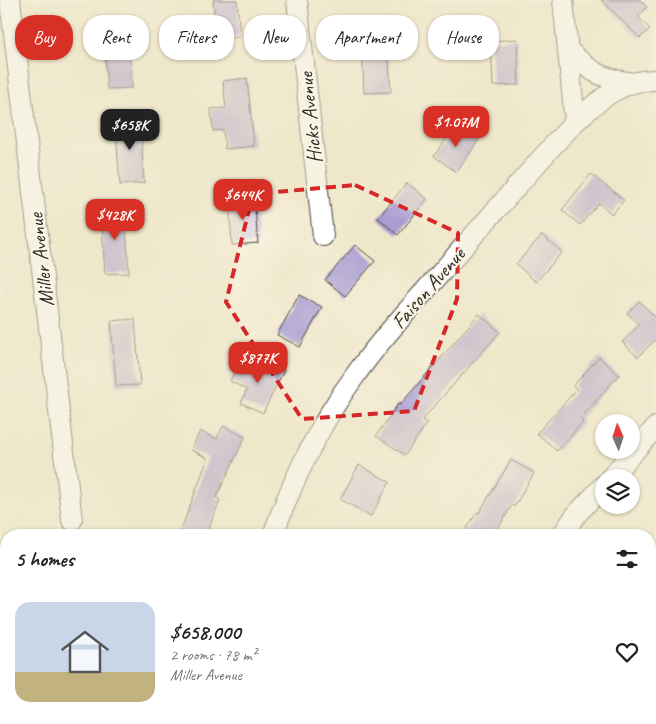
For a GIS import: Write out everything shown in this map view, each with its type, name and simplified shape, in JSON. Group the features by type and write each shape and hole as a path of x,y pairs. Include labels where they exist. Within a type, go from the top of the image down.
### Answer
{"street":[{"name":"Miller Avenue","path":"10,0 72,520"},
{"name":"Hicks Avenue","path":"297,0 324,236"},
{"path":"563,0 575,122"},
{"path":"568,50 587,68 608,79 633,83 656,80"},
{"name":"Faison Avenue","path":"274,529 304,460 327,418 353,377 391,329 575,122 597,100 614,90 633,83"},
{"path":"618,469 656,427"},
{"path":"566,529 595,495"}],"highlighted area":[{"path":"355,185 458,233 457,299 414,411 302,419 226,302 253,194"}],"building":[{"path":"213,0 237,0 240,37 234,37 234,15 214,15"},
{"path":"601,0 640,0 647,7 638,17 650,29 640,38"},
{"path":"517,39 519,85 493,86 492,60 499,60 499,40"},
{"path":"105,60 130,60 132,88 107,89"},
{"path":"363,60 389,60 391,92 364,93"},
{"path":"247,78 254,146 225,149 223,130 213,131 211,109 226,108 223,81"},
{"path":"140,118 144,183 120,185 115,120"},
{"path":"457,124 479,140 456,172 434,156"},
{"path":"591,174 624,200 612,214 599,203 580,225 562,210"},
{"path":"407,183 427,199 398,235 378,218"},
{"path":"254,197 258,243 232,245 229,200"},
{"path":"125,208 129,273 105,274 101,209"},
{"path":"542,235 562,252 536,282 516,264"},
{"path":"355,245 375,261 345,296 325,280"},
{"path":"299,295 322,307 300,347 277,335"},
{"path":"639,301 656,318 656,339 638,357 622,342 639,325 627,313"},
{"path":"479,314 500,332 422,420 427,423 405,455 376,436 398,404 400,405"},
{"path":"135,319 140,385 116,386 111,321"},
{"path":"599,357 619,375 580,419 583,422 557,451 537,433 577,389 573,386"},
{"path":"262,360 284,370 263,413 241,403 247,390 230,381 239,363 257,371"},
{"path":"223,426 245,437 216,498 220,500 208,529 181,529 208,458 191,450 200,431 217,439"},
{"path":"511,460 534,473 514,507 512,505 498,529 467,529 477,512 479,513"},
{"path":"359,465 390,482 371,516 340,499"}]}
